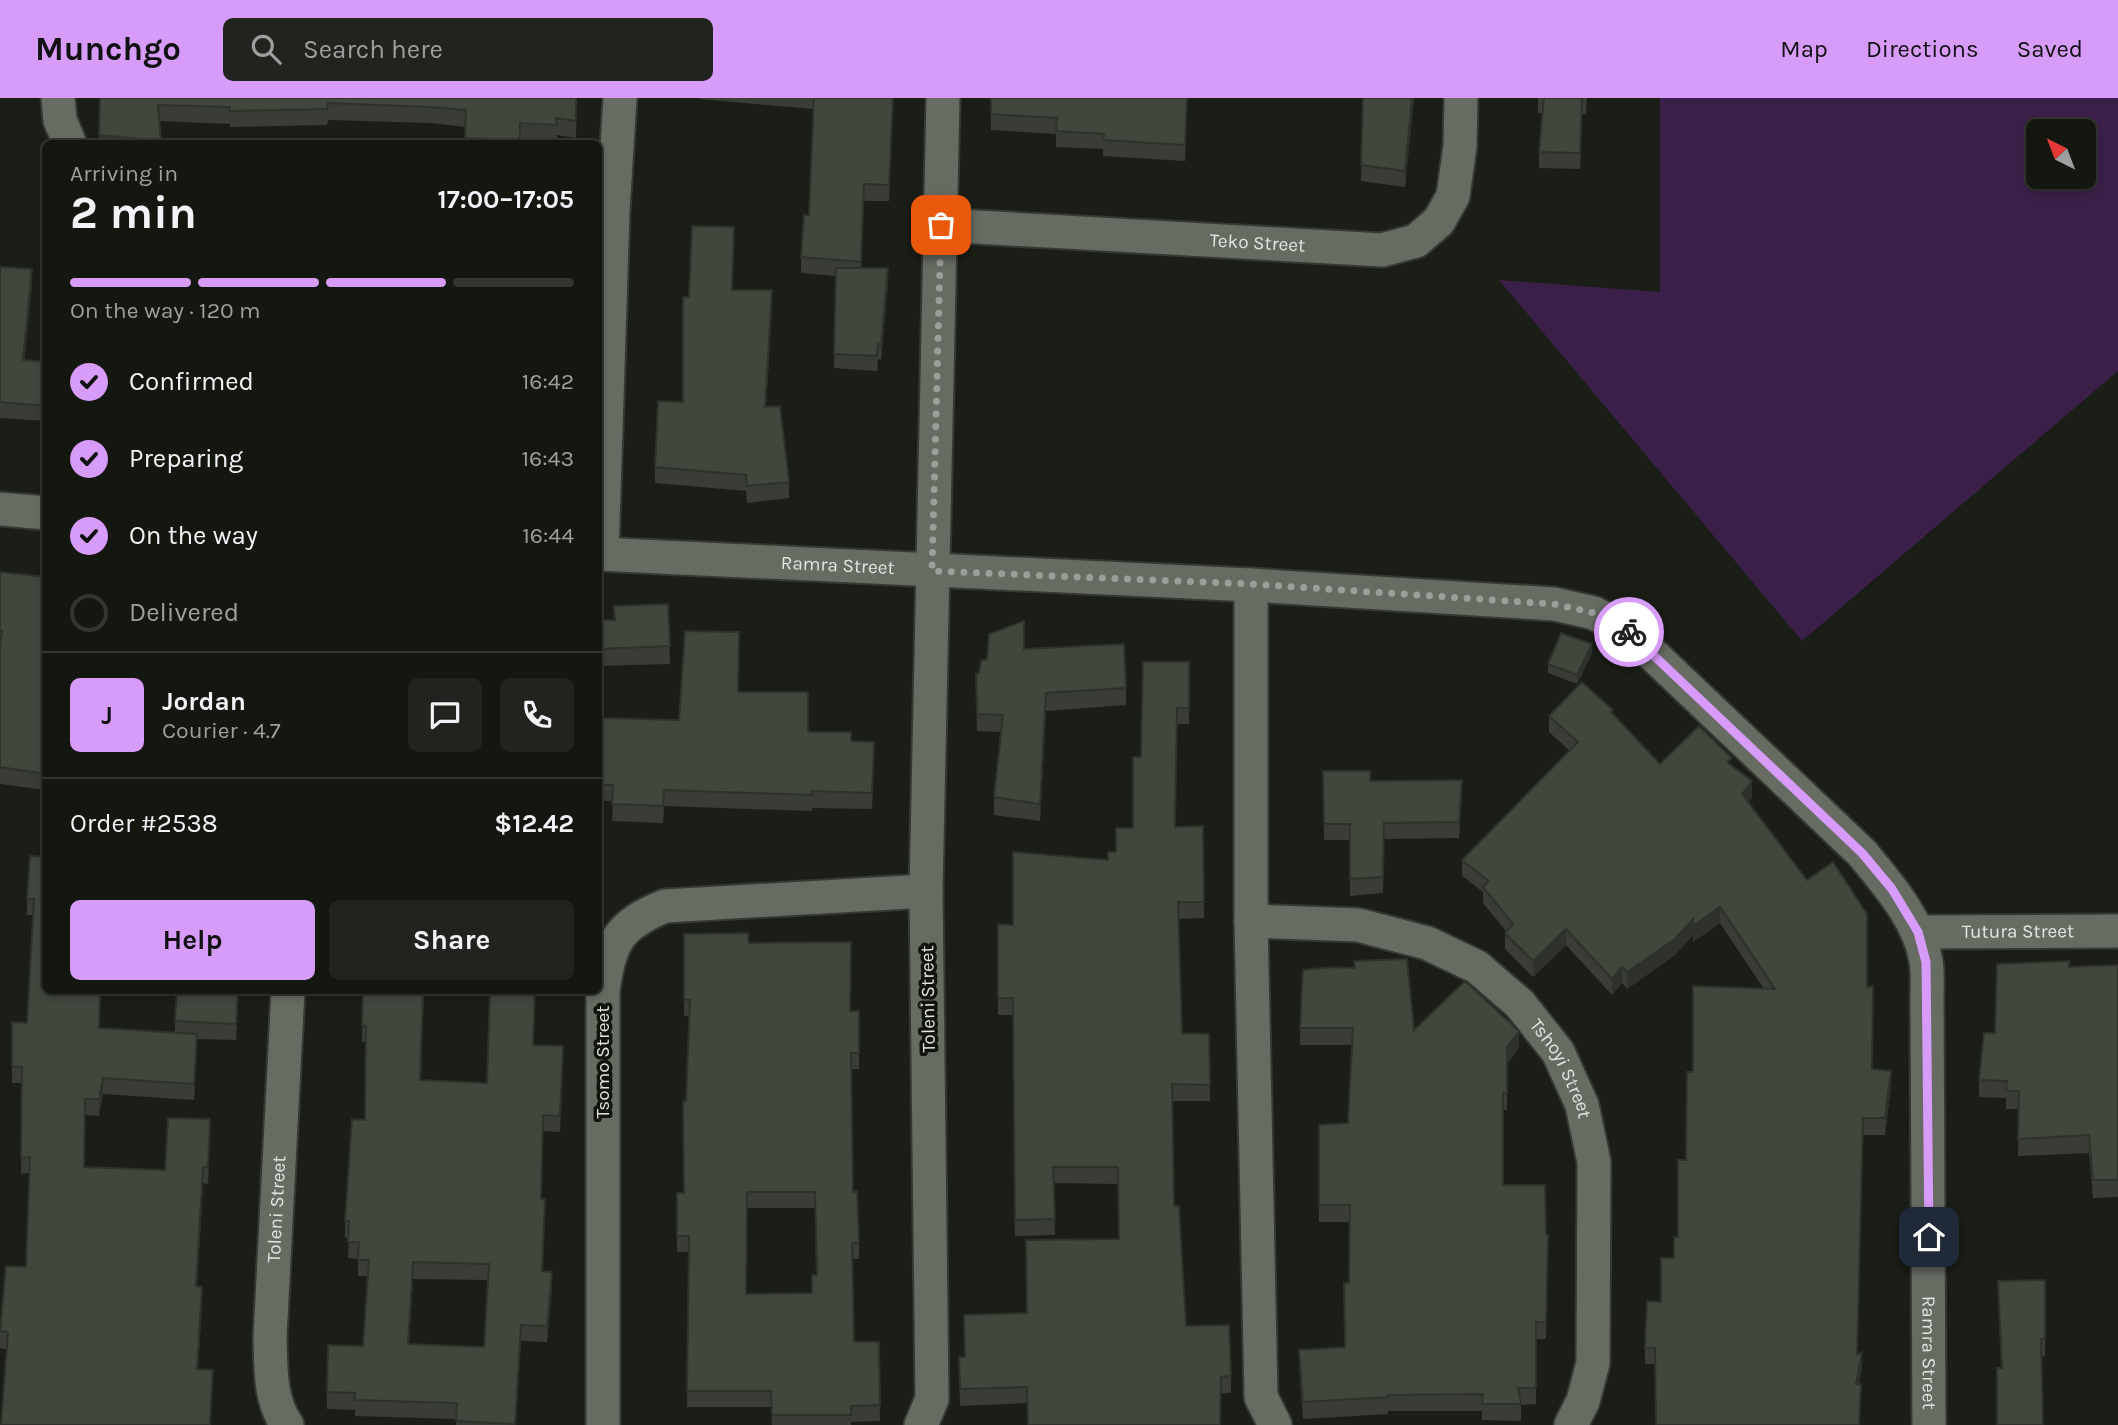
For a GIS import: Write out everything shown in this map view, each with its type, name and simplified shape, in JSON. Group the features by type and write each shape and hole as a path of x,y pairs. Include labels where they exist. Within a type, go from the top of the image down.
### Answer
{"street":[{"path":"58,98 60,120 68,140"},
{"path":"602,440 606,211 620,98"},
{"path":"932,571 943,98"},
{"name":"Teko Street","path":"941,225 1382,250 1416,241 1439,221 1453,196 1460,146 1461,98"},
{"path":"0,509 42,513"},
{"name":"Ramra Street","path":"602,554 1251,584 1554,604 1594,613 1629,632 1862,853 1892,889 1918,932 1926,962 1927,987 1929,1425"},
{"name":"Toleni Street","path":"921,1425 932,1399 933,1353 926,891 932,571"},
{"path":"1251,584 1251,921 1261,1397 1275,1425"},
{"name":"Tsomo Street","path":"603,1425 603,992 607,962 617,939 643,915 665,906 926,891"},
{"name":"Tshoyi Street","path":"1251,921 1358,925 1427,943 1477,967 1520,1004 1558,1052 1582,1105 1594,1162 1592,1363 1583,1401 1572,1425"},
{"name":"Tutura Street","path":"1918,932 2118,931"},
{"name":"Toleni Street","path":"287,1425 278,1412 271,1379 270,1337 288,994"}],"shaded area":[{"path":"1660,98 2118,98 2118,371 1802,641 1499,280 1660,292"}],"building":[{"path":"100,98 576,98 576,121 556,118 557,125 520,123 520,140 465,138 466,110 328,103 327,109 230,111 230,107 158,105 161,140 99,135"},
{"path":"814,98 893,98 889,185 864,184 861,262 801,257 804,215 809,215"},
{"path":"991,98 1187,98 1185,145 1103,140 1104,134 1056,131 1057,118 991,114"},
{"path":"1363,98 1412,98 1405,171 1361,165"},
{"path":"1544,98 1582,98 1580,153 1539,152"},
{"path":"692,226 734,227 732,290 772,290 765,407 780,406 789,482 747,486 746,475 655,467 658,401 683,402 683,297 689,297"},
{"path":"0,267 32,269 23,360 42,362 42,406 0,402"},
{"path":"836,268 888,268 881,345 878,344 877,356 834,354"},
{"path":"0,572 42,577 42,773 0,767"},
{"path":"668,604 670,646 602,649 602,620 615,620 614,606"},
{"path":"1024,621 1024,649 1124,644 1126,688 1046,693 1040,804 994,797 1003,715 977,714 976,674 979,673 981,661 987,659 989,634"},
{"path":"685,631 739,632 738,692 808,692 808,732 851,732 851,741 874,742 872,793 812,791 812,795 664,790 663,806 612,804 613,785 602,785 602,718 679,720"},
{"path":"1561,633 1592,644 1577,675 1548,664"},
{"path":"1143,662 1189,662 1189,708 1177,708 1175,827 1203,826 1204,902 1178,902 1182,1033 1209,1034 1210,1085 1172,1084 1174,1206 1179,1206 1186,1326 1229,1325 1231,1376 1221,1377 1220,1425 1028,1425 1027,1387 960,1389 959,1357 965,1357 964,1315 1027,1313 1026,1240 1119,1239 1118,1167 1053,1167 1055,1219 1015,1220 1013,998 998,998 998,924 1013,925 1013,852 1108,860 1108,852 1116,852 1116,828 1133,828 1133,757 1141,757"},
{"path":"1582,682 1613,710 1611,712 1660,764 1699,726 1732,758 1727,762 1752,781 1742,794 1807,880 1833,862 1867,914 1867,987 1873,986 1872,1069 1891,1071 1885,1118 1863,1118 1857,1354 1862,1352 1856,1384 1861,1384 1859,1425 1656,1425 1655,1348 1645,1348 1647,1301 1661,1302 1661,1258 1674,1258 1674,1237 1678,1237 1678,1160 1686,1160 1687,1072 1693,1072 1693,986 1775,989 1720,907 1693,926 1693,919 1675,939 1627,972 1622,967 1612,979 1566,929 1533,961 1505,933 1513,924 1483,887 1489,881 1462,860 1578,742 1549,716"},
{"path":"1323,771 1370,771 1370,781 1462,780 1459,822 1384,823 1383,877 1350,879 1350,824 1324,824"},
{"path":"30,856 42,857 42,994 100,994 99,1028 197,1034 194,1084 103,1078 99,1099 85,1099 84,1167 165,1170 168,1118 210,1119 208,1167 203,1167 196,1286 202,1287 197,1369 213,1370 210,1425 1,1425 8,1332 0,1331 6,1266 26,1267 30,1157 21,1158 22,1067 12,1066 12,1022 27,1023 34,899 27,899"},
{"path":"748,933 749,943 851,942 850,1011 859,1011 859,1053 851,1053 853,1192 857,1191 859,1243 852,1243 854,1342 879,1342 880,1405 851,1406 851,1415 772,1415 771,1391 687,1391 689,1236 677,1236 677,1193 684,1193 683,1101 686,1101 690,1000 684,1000 684,934","holes":["747,1192 815,1192 817,1275 812,1275 812,1293 746,1294"]},
{"path":"1407,959 1414,1030 1465,981 1519,1031 1507,1047 1507,1093 1503,1093 1503,1185 1545,1185 1548,1235 1546,1322 1536,1322 1536,1388 1518,1388 1521,1404 1482,1404 1483,1394 1388,1395 1303,1402 1299,1350 1345,1347 1344,1283 1349,1283 1350,1205 1319,1205 1319,1125 1348,1123 1353,1028 1300,1028 1303,970 1355,968 1354,961"},
{"path":"2069,961 2069,967 2118,965 2118,1180 2093,1180 2089,1135 2018,1139 2019,1091 2006,1091 2007,1081 1979,1080 1984,1033 1995,1033 1997,964"},
{"path":"177,994 238,994 236,1024 175,1021"},
{"path":"363,994 423,994 420,1080 487,1083 490,994 535,994 533,1045 563,1046 560,1116 543,1115 541,1199 545,1199 542,1271 552,1272 547,1326 521,1325 515,1424 456,1421 457,1403 355,1400 355,1393 327,1392 328,1345 363,1346 369,1260 358,1260 359,1242 348,1242 349,1221 345,1221 352,1119 365,1120 366,1026 362,1025","holes":["413,1262 489,1264 484,1347 408,1344"]},
{"path":"2045,1280 2045,1339 2041,1339 2043,1425 1997,1425 1997,1368 2002,1368 1998,1281"}],"way so far":[{"path":"941,225 932,571 1251,584 1554,604 1594,613 1629,632"}],"route":[{"path":"1629,632 1862,853 1892,889 1918,932 1926,962 1929,1237"}]}
